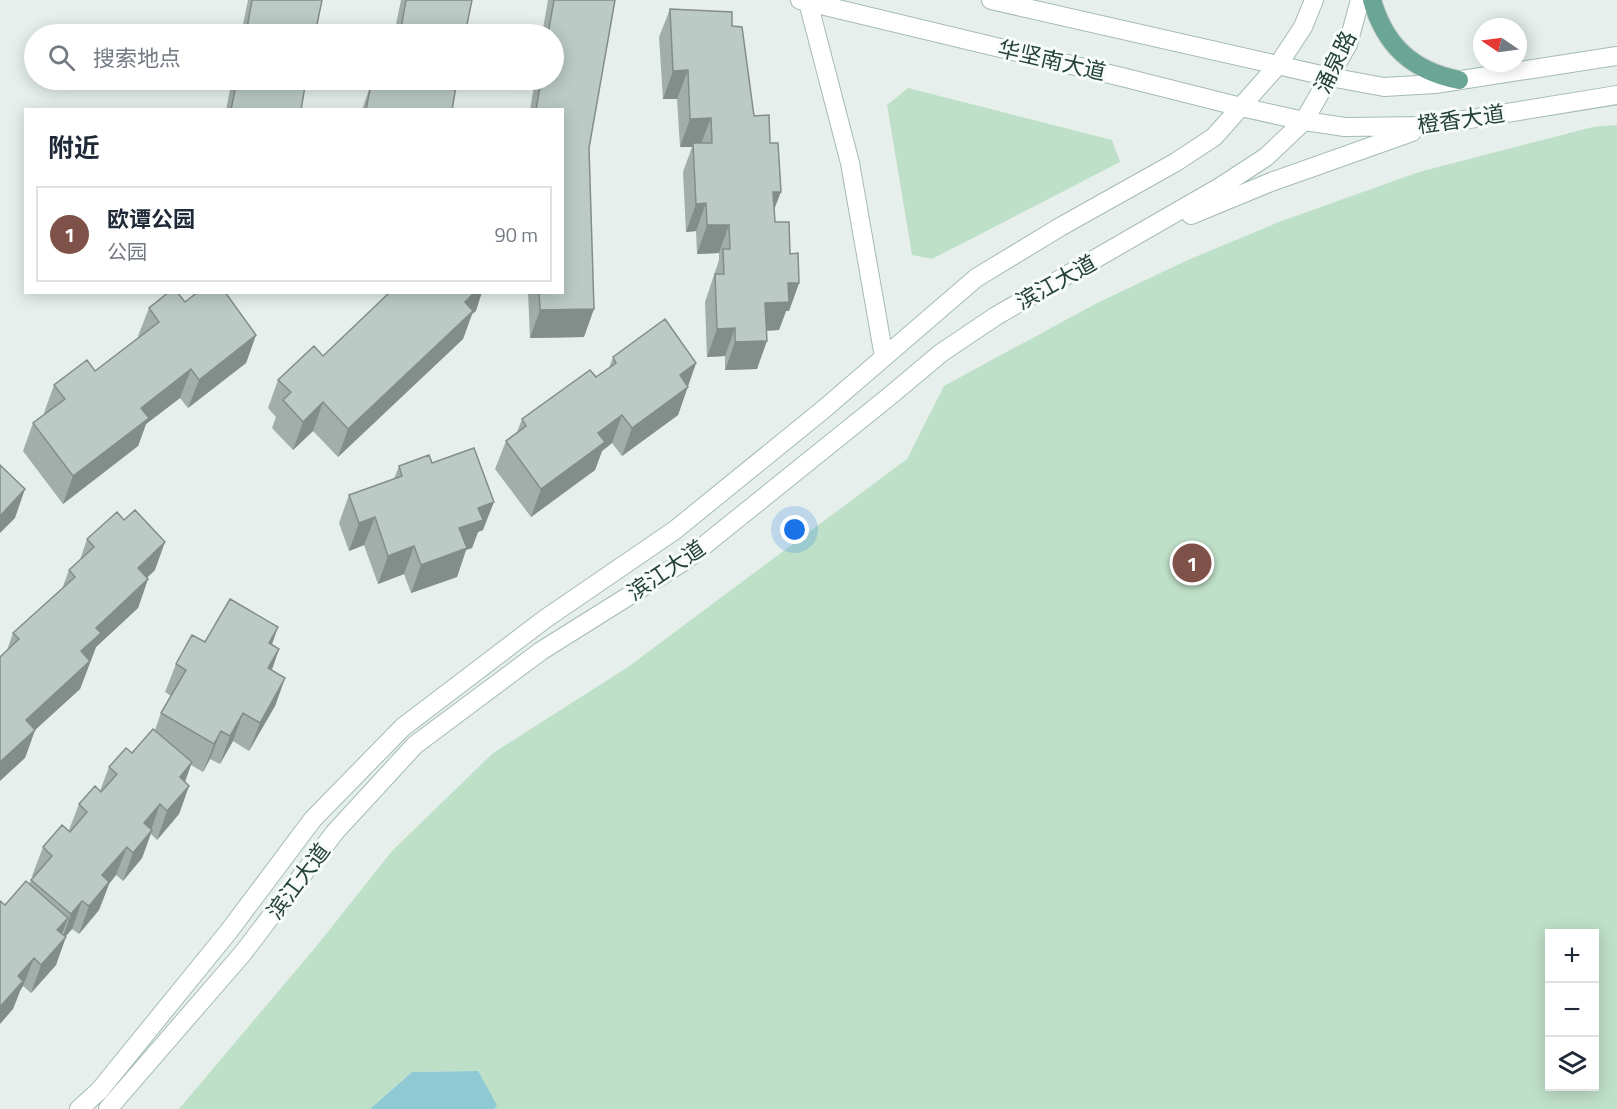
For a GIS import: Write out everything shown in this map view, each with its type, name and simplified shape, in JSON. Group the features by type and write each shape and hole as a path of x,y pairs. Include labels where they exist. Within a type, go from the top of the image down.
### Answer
{"main road":[{"name":"华坚南大道","path":"991,0 1330,77"},
{"name":"涌泉路","path":"1241,107 1278,65 1303,27 1314,0"},
{"name":"涌泉路","path":"1304,121 1348,44 1360,0"},
{"path":"1372,0 1384,31 1395,47 1424,69 1441,77 1459,80"},
{"name":"华坚南大道","path":"804,1 1304,121"},
{"path":"804,1 850,163 884,357"},
{"name":"橙香大道","path":"1330,77 1384,87 1435,84 1617,56"},
{"name":"橙香大道","path":"1304,121 1345,127 1426,126 1617,95"},
{"name":"滨江大道","path":"79,1109 99,1091 229,931 313,819 403,727 545,619 675,530 824,410 976,278 1060,227 1176,162 1214,137 1241,107"},
{"name":"滨江大道","path":"108,1109 243,953 335,832 415,745 541,651 686,560 941,353 996,316 1220,187 1266,157 1304,121"},
{"path":"1102,256 1186,217 1271,182 1426,126"}],"green space":[{"path":"908,88 1112,140 1120,162 932,259 912,255 887,105"},
{"path":"1617,125 1617,1109 495,1109 497,1105 477,1071 412,1072 370,1109 179,1109 319,943 392,851 493,753 628,667 907,459 944,386 1097,303 1188,260 1279,222 1419,172 1593,127"}],"water":[{"path":"478,1071 497,1105 495,1109 370,1109 412,1072"}],"building":[{"path":"252,0 322,0 317,24 248,24"},
{"path":"406,0 472,0 467,24 402,24"},
{"path":"554,0 615,0 589,148 594,309 540,310 539,294 564,294 564,108 536,108 539,90 564,90 564,24 550,24"},
{"path":"670,9 732,12 732,26 742,27 754,116 769,115 770,143 778,143 781,192 773,192 775,222 789,222 790,254 798,253 799,283 788,283 789,302 765,303 767,341 735,342 735,328 717,329 715,274 724,274 723,249 730,249 729,225 707,225 706,203 696,204 693,143 712,143 711,118 690,119 688,70 673,71"},
{"path":"235,90 304,90 301,108 231,108"},
{"path":"370,90 455,90 452,108 366,108"},
{"path":"166,294 179,294 185,302 195,294 226,294 256,335 199,380 191,369 141,408 149,418 73,476 33,423 65,399 54,385 87,360 95,371 159,322 149,308"},
{"path":"388,294 473,294 465,302 473,311 348,429 323,402 303,422 283,400 291,392 278,380 314,346 323,356"},
{"path":"665,319 696,363 680,375 688,387 632,428 622,415 598,433 605,442 541,489 506,441 526,426 522,419 590,370 596,377 616,363 613,357"},
{"path":"474,448 494,502 478,508 483,520 459,528 467,548 421,565 414,546 388,556 375,517 359,523 349,495 402,476 399,466 429,455 432,463"},
{"path":"0,465 25,489 0,516"},
{"path":"135,510 165,542 138,568 148,579 96,628 101,633 81,651 90,661 26,720 35,730 0,762 0,657 19,639 13,633 75,577 69,570 94,547 87,539 117,512 124,520"},
{"path":"230,599 278,627 269,643 279,649 268,668 285,678 260,723 243,713 230,736 221,731 214,744 161,713 186,670 176,664 192,635 205,642"},
{"path":"153,729 192,762 180,777 189,786 167,811 160,804 144,823 152,830 133,853 127,847 102,875 109,882 89,906 82,901 71,914 31,880 52,856 43,847 62,825 70,832 87,812 79,804 95,786 101,792 117,774 109,767 126,748 132,753"},
{"path":"26,881 68,918 57,930 66,937 41,965 34,958 18,976 23,981 0,1007 0,901 5,905"}],"place":[{"name":"欧谭公园","path":"1192,563"}]}
